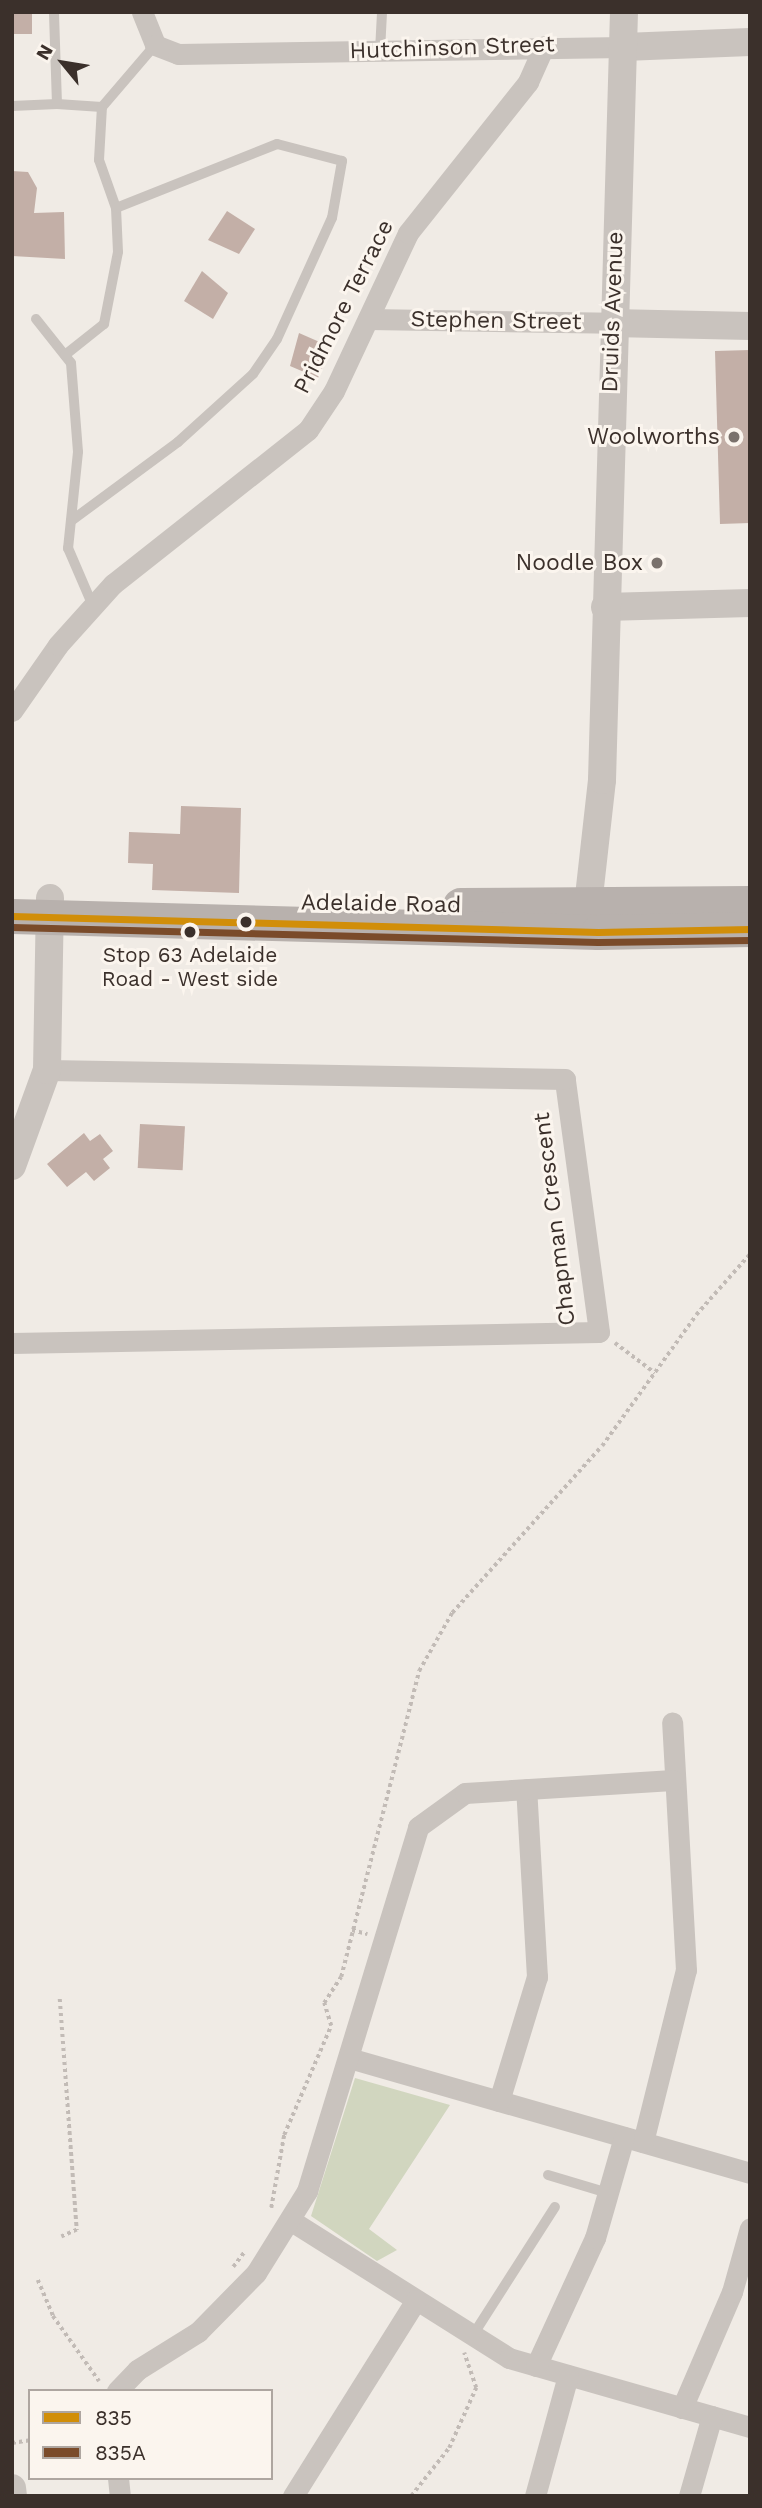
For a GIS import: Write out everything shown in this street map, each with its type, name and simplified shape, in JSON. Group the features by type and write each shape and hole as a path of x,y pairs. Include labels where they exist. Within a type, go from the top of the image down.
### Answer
{"main road":[{"name":"Adelaide Road","path":"12,897 50,908"},
{"name":"Adelaide Road","path":"12,916 50,908 598,914 750,903"},
{"name":"Adelaide Road","path":"598,914 750,929"}],"street":[{"path":"142,12 155,45"},
{"name":"Druids Avenue","path":"598,914 612,323 624,12"},
{"name":"Hutchinson Street","path":"155,45 178,54 544,46 624,47 750,42"},
{"name":"Pridmore Terrace","path":"12,711 93,606 183,523 308,430 334,391 408,233 528,82 544,46"},
{"name":"Stephen Street","path":"368,319 750,326"},
{"path":"605,607 750,603"},
{"path":"12,1166 47,1070 50,908"},
{"name":"Chapman Crescent","path":"12,1343 599,1332 565,1079 47,1070"},
{"path":"536,2366 595,2238 608,2193 633,2140 684,1990 672,1722"},
{"path":"108,2386 198,2332 256,2273 307,2191 418,1827 465,1793 673,1780"},
{"path":"499,2101 537,1977 526,1789"},
{"path":"349,2058 750,2173"},
{"path":"290,2220 473,2335 536,2366 750,2427"},
{"path":"682,2407 732,2292 750,2228"},
{"path":"293,2496 416,2300"},
{"path":"535,2496 568,2375"},
{"path":"689,2496 712,2416"},
{"path":"12,2488 13,2496"}],"lane":[{"path":"54,12 57,104"},
{"path":"380,51 382,12"},
{"path":"65,355 104,324 118,252 116,208 99,160 102,107 155,45"},
{"path":"12,106 57,104 102,107"},
{"path":"71,521 178,442 253,373 277,339 332,218 342,161 276,144 116,208"},
{"path":"36,319 71,363 78,452 68,548 93,606"},
{"path":"548,2175 608,2193"},
{"path":"473,2335 555,2207"}],"path":[{"path":"599,1332 655,1373"},
{"path":"60,1999 77,2230 61,2237"},
{"path":"38,2280 53,2316 108,2386"},
{"path":"411,2496 449,2448 476,2388 463,2354 473,2335"}],"green space":[{"path":"355,2078 450,2105 369,2229 397,2250 377,2261 311,2216"}],"building":[{"path":"12,12 32,12 32,34 12,34"},
{"path":"12,171 28,172 37,188 34,213 64,212 65,259 12,256"},
{"path":"227,211 255,229 239,254 208,240"},
{"path":"202,271 228,293 213,319 184,301"},
{"path":"299,333 331,347 318,378 290,366"},
{"name":"Woolworths","path":"750,350 750,523 720,524 715,351"},
{"path":"181,806 241,808 239,893 152,890 153,864 128,863 129,832 180,834"},
{"path":"140,1124 185,1126 183,1170 138,1168"},
{"path":"84,1133 90,1141 100,1134 113,1151 103,1159 110,1168 94,1181 86,1172 67,1187 47,1164"}],"transit line":[{"name":"835","path":"12,916 598,932 750,929"},
{"name":"835A","path":"12,927 598,942 750,940"}],"place":[{"name":"Woolworths","path":"734,437"},
{"name":"Noodle Box","path":"657,563"},
{"name":"Stop 63 Adelaide Road - West side","path":"190,932"}]}
